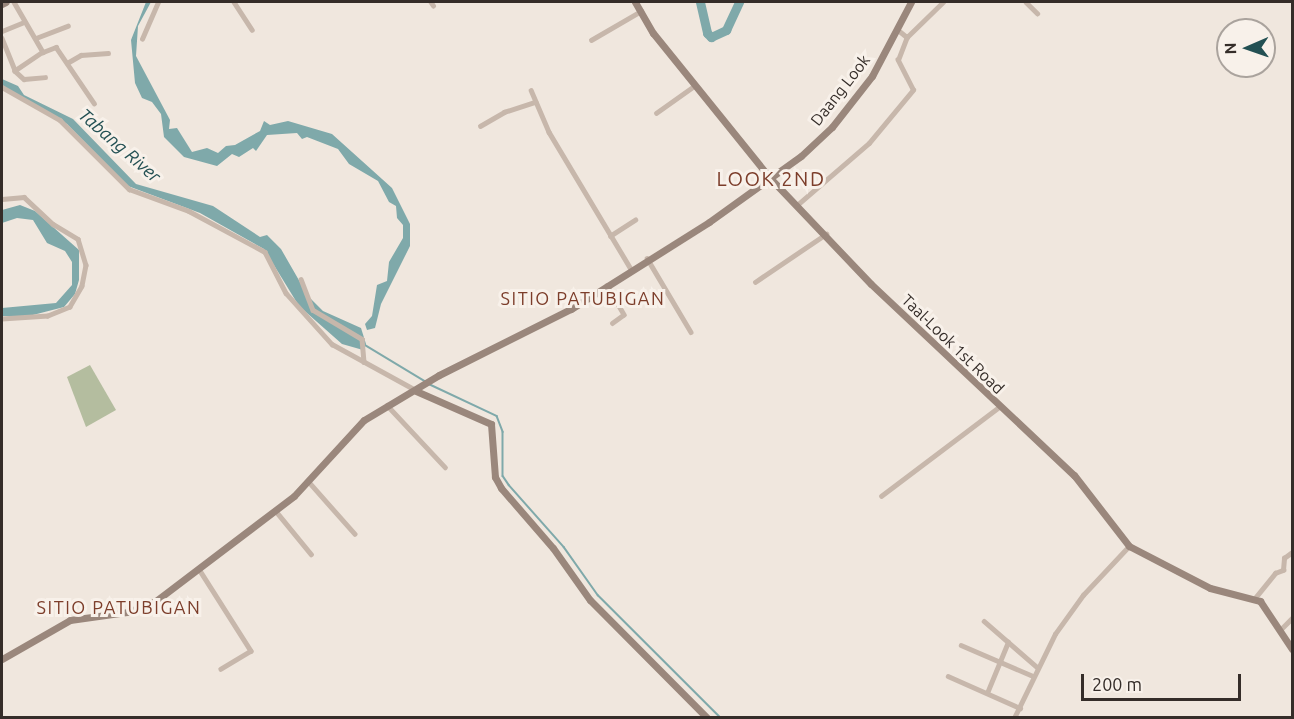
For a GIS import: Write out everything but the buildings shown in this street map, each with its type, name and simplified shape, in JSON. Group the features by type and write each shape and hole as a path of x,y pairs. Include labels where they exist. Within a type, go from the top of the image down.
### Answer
{"street":[{"path":"2,4 6,2"},
{"path":"14,2 43,52"},
{"path":"142,39 158,2"},
{"path":"234,2 252,30"},
{"name":"Taal-Look 1st Road","path":"635,2 694,86 770,178 999,407 1074,475 1129,546 1210,588 1255,598"},
{"name":"Daang Look","path":"417,390 570,309 631,268 709,222 770,178 832,127 872,76 911,2"},
{"path":"796,206 869,143 913,90 898,60 907,37 943,2"},
{"path":"1026,2 1037,13"},
{"path":"591,40 641,11"},
{"path":"2,31 24,22"},
{"path":"36,38 68,26"},
{"path":"897,29 907,37"},
{"path":"2,38 15,71 29,80 45,77"},
{"path":"15,71 43,52 56,47 94,103"},
{"path":"67,63 81,55 108,52"},
{"path":"656,113 694,86"},
{"path":"2,87 60,120 129,189 189,211 265,252 300,311 332,344 417,390 491,424 495,477 501,488 553,548 590,600 707,717"},
{"path":"531,90 535,102 610,236 631,268"},
{"path":"480,126 504,112 535,102"},
{"path":"2,199 24,197 83,246 85,279 70,307 48,315 2,320"},
{"path":"610,236 635,220"},
{"path":"755,282 826,234"},
{"path":"647,258 691,332"},
{"path":"301,279 313,310 362,339 365,360"},
{"path":"607,285 624,315 613,323"},
{"path":"2,659 70,620 144,607 199,569 309,482 364,420 417,390"},
{"path":"387,405 445,467"},
{"path":"881,496 999,407"},
{"path":"309,482 355,534"},
{"path":"275,510 311,554"},
{"path":"1014,717 1037,667 1083,596 1129,546"},
{"path":"1291,553 1284,558 1283,570 1271,577 1255,598 1265,606 1293,649"},
{"path":"199,569 251,651 221,669"},
{"path":"1280,630 1293,618"},
{"path":"984,621 1037,667"},
{"path":"987,693 1008,642"},
{"path":"961,645 1033,676"},
{"path":"948,676 1020,708"}],"green space":[{"path":"90,365 116,410 86,427 67,377"}],"water":[{"path":"146,2 151,2 138,26 136,56 170,120 169,129 177,128 192,152 207,148 218,153 226,146 235,145 260,131 264,121 270,125 288,121 332,134 392,188 410,224 410,246 381,304 375,328 367,330 365,324 372,316 377,285 387,281 389,262 403,238 403,225 397,218 396,206 389,202 378,181 349,164 338,149 307,137 302,139 297,133 267,135 256,151 253,148 239,157 232,154 217,166 184,157 164,137 161,114 152,102 142,98 135,83 131,40"},
{"path":"2,79 18,86 24,95 73,119 136,184 213,206 260,237 267,235 281,249 308,296 323,311 361,328 366,344 363,350 342,344 299,306 264,249 200,213 128,186 67,124 2,86"},
{"path":"20,205 35,211 79,250 79,280 75,294 64,307 29,316 2,316 2,308 56,303 72,285 72,262 65,251 47,243 33,220 17,218 2,223 2,210"}],"waterway":[{"name":"Tabang River","path":"700,2 707,33 711,37 726,30 739,2"},
{"path":"365,345 425,381"},
{"path":"429,384 497,416 503,432 503,476 509,485 564,547 598,595 721,718"}],"district":[{"name":"LOOK 2ND","path":"771,178"},
{"name":"SITIO PATUBIGAN","path":"583,298"},
{"name":"SITIO PATUBIGAN","path":"119,607"}]}
